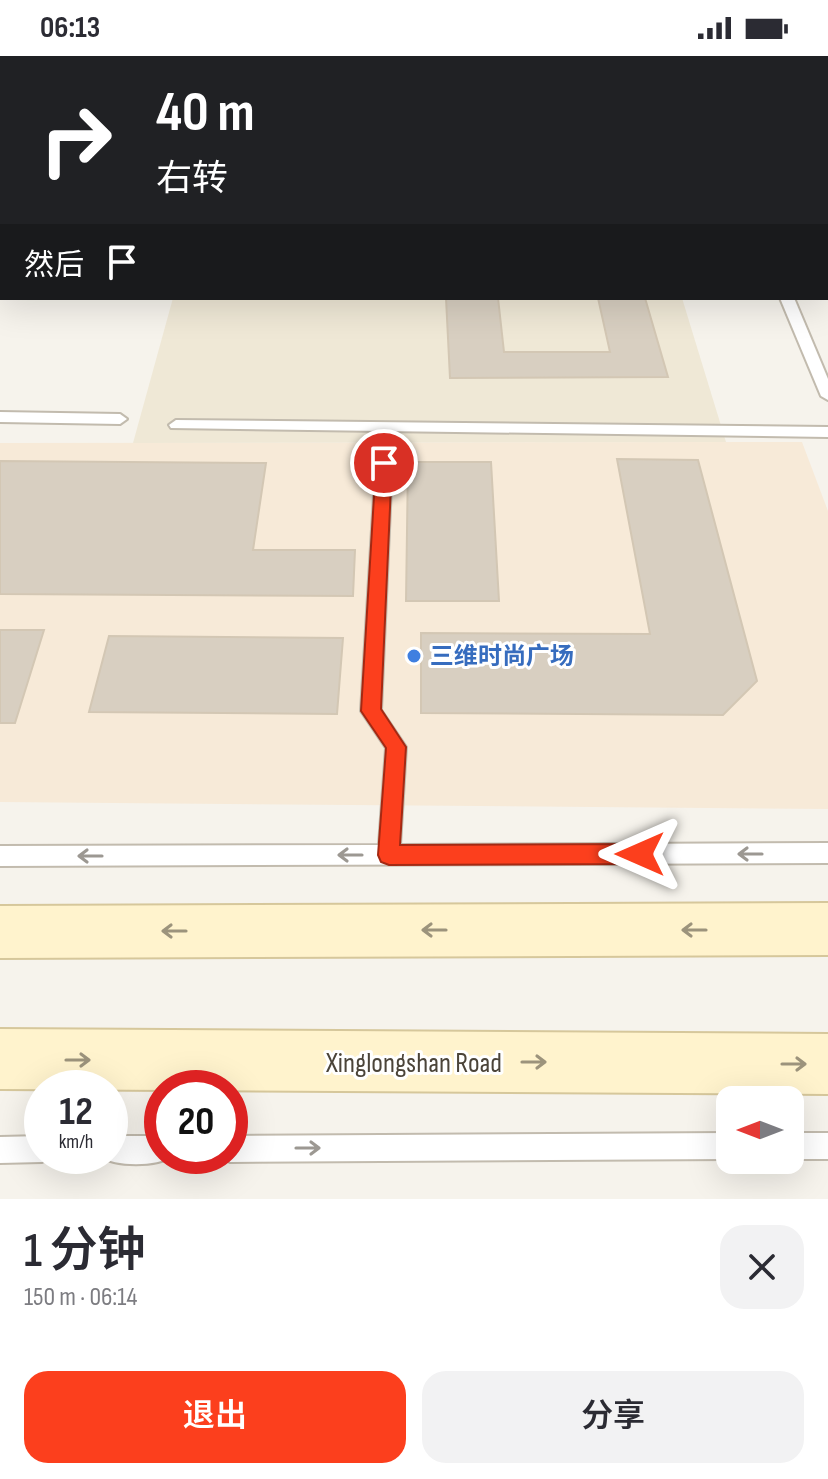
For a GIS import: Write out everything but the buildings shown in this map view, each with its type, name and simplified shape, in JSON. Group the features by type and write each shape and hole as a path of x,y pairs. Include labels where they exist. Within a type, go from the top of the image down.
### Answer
{"street":[{"path":"0,932 828,929"},
{"name":"Xinglongshan Road","path":"0,1059 828,1064"}],"lane":[{"path":"788,300 828,396"},
{"path":"0,417 120,419"},
{"path":"176,425 828,432"},
{"path":"384,463 371,711 396,747 389,855"},
{"path":"0,856 828,853"},
{"path":"248,1149 716,1146"},
{"path":"804,1146 828,1146"},
{"path":"0,1150 24,1149"}],"shaded area":[{"path":"172,300 683,300 726,442 133,443"},
{"name":"三维时尚广场","path":"802,442 828,511 828,809 0,802 0,443"}],"place":[{"name":"三维时尚广场","path":"414,656"}],"route":[{"path":"384,463 371,711 396,747 389,855 640,854"}]}
